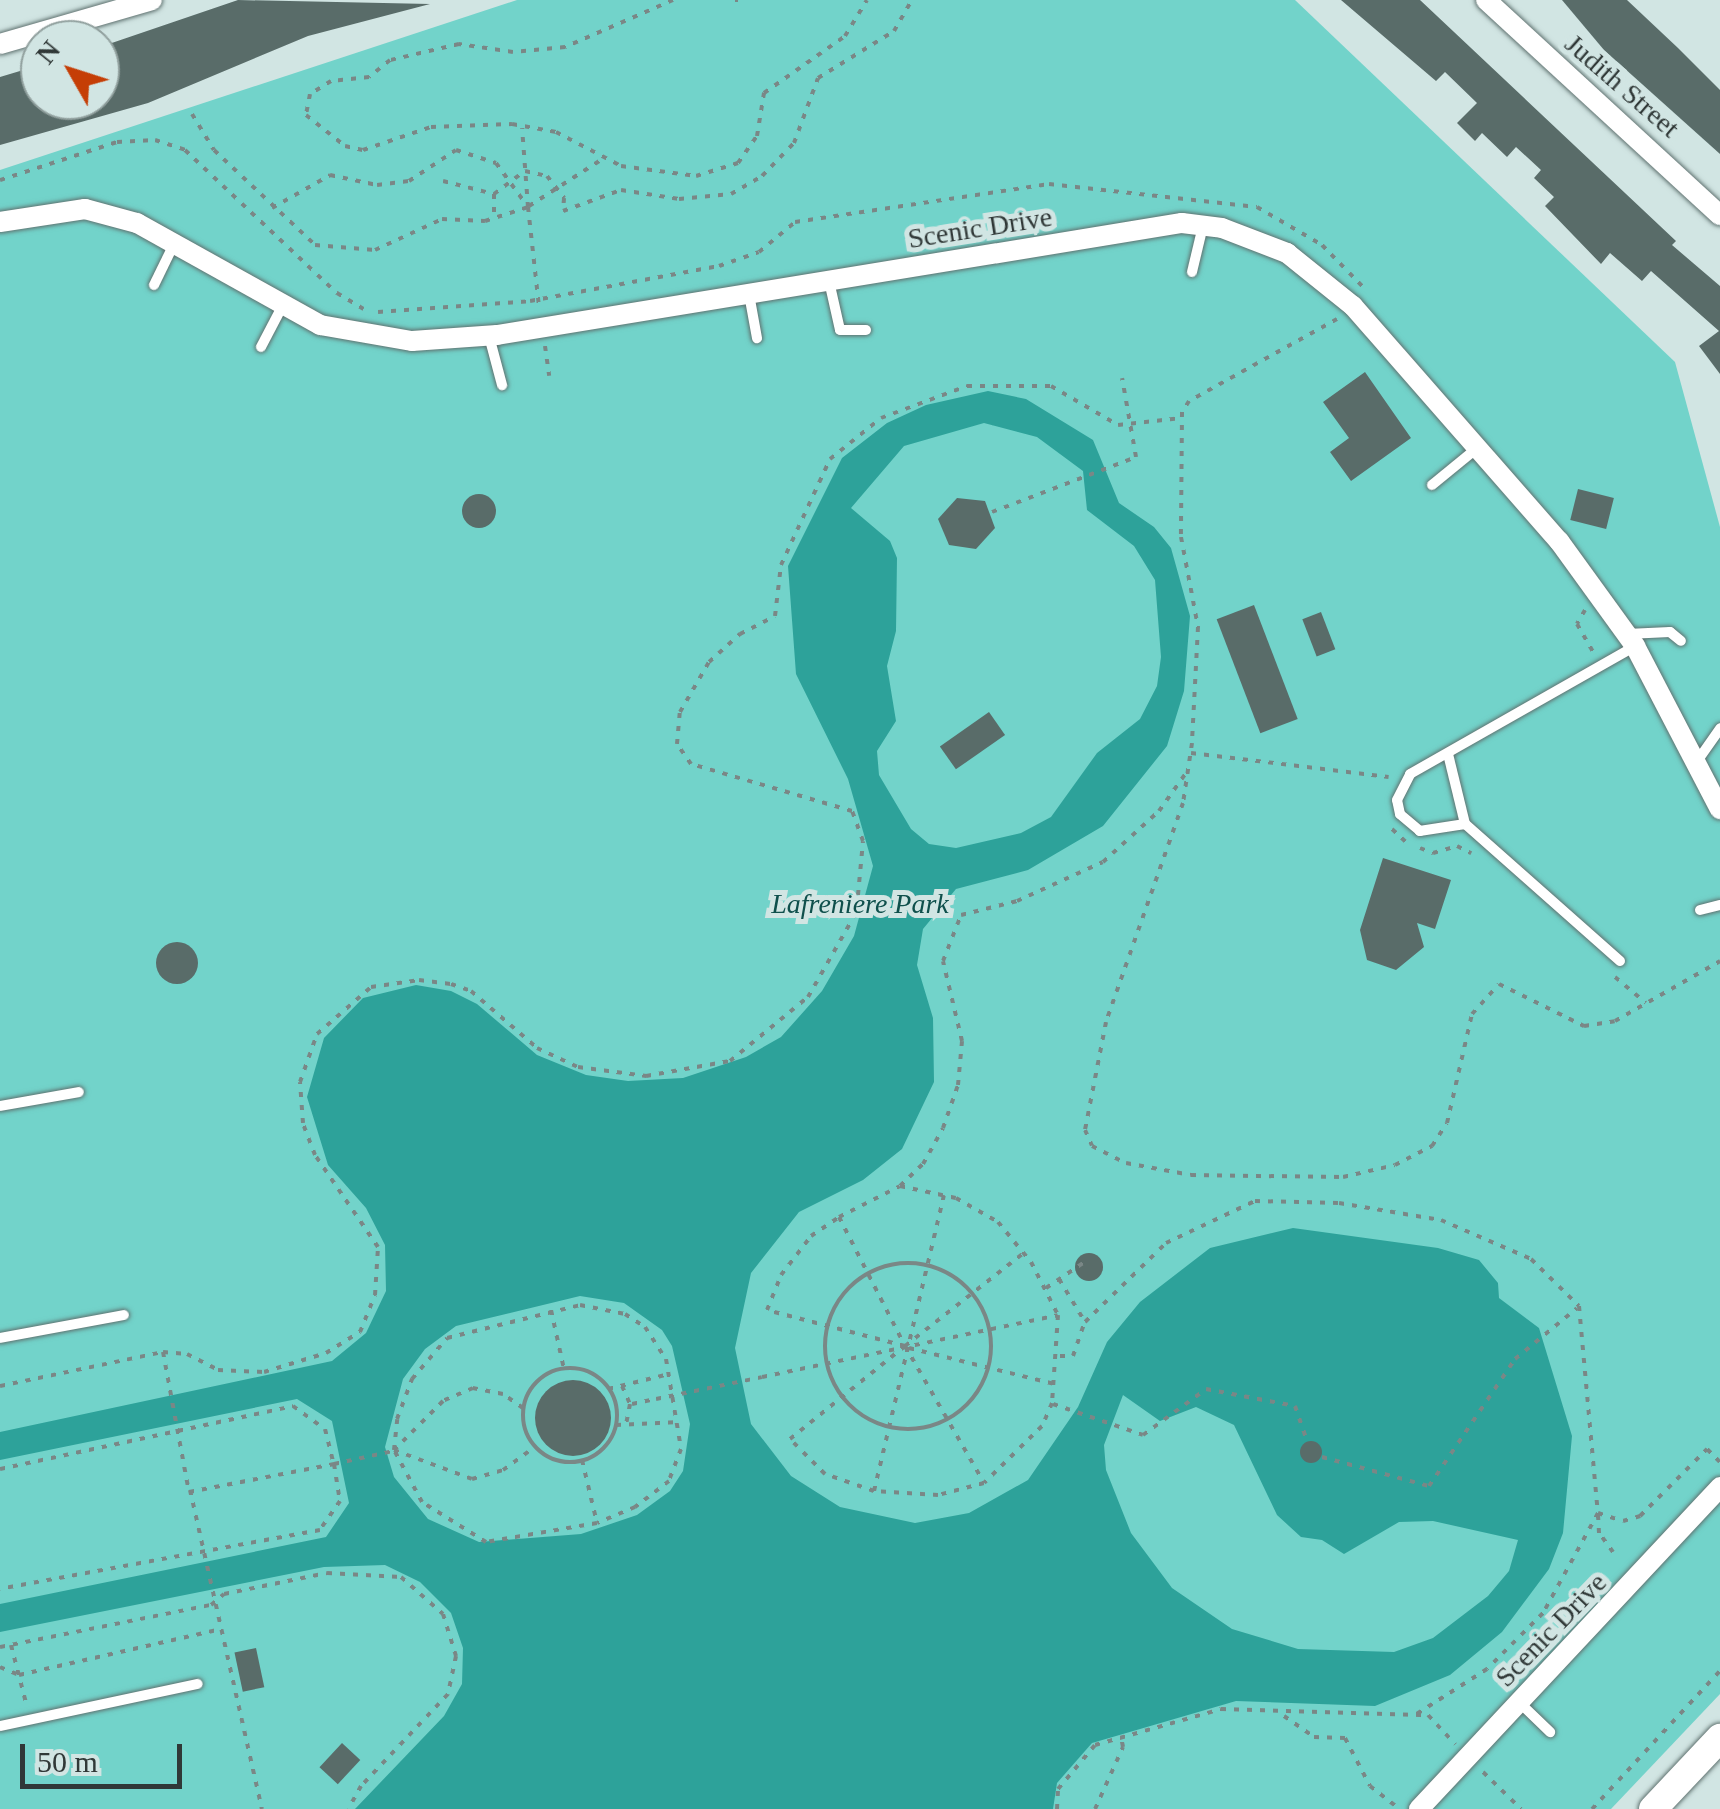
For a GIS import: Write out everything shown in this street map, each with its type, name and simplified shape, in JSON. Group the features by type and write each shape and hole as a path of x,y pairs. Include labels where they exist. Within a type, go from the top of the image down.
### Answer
{"main road":[{"path":"1654,1809 1720,1738"}],"street":[{"path":"0,44 152,0"},
{"name":"Judith Street","path":"1486,0 1720,215"},
{"name":"Scenic Drive","path":"0,222 85,210 137,223 320,325 412,341 542,328 1182,223 1287,253 1353,306 1478,448 1599,596 1631,640 1698,760 1720,809"},
{"name":"Scenic Drive","path":"1418,1809 1720,1487"}],"lane":[{"path":"1192,272 1202,226"},
{"path":"154,285 174,244"},
{"path":"829,281 840,330 866,330"},
{"path":"749,294 758,338"},
{"path":"261,347 283,304"},
{"path":"489,336 502,385"},
{"path":"1432,484 1478,448"},
{"path":"1465,824 1420,830 1400,814 1400,785 1631,640 1670,632 1681,641"},
{"path":"1698,760 1720,728"},
{"path":"1448,754 1465,824 1620,962"},
{"path":"1700,910 1720,905"},
{"path":"0,1106 79,1092"},
{"path":"0,1338 124,1314"},
{"path":"0,1726 198,1684"},
{"path":"1520,1703 1550,1732"}],"path":[{"path":"673,0 565,47 513,52 459,44 390,60 370,77 331,81 310,94 306,115 345,146 363,150 431,127 522,126 556,132 621,166 696,176 738,162 757,136 764,93 844,36 866,0"},
{"path":"494,218 494,194 507,178 525,170 547,176 556,186 563,210 620,190 679,198 731,194 762,176 794,143 818,78 894,31 912,0"},
{"path":"192,114 214,150 302,237 342,252 375,250 442,219 494,218 528,207 604,158"},
{"path":"522,126 549,376"},
{"path":"0,180 117,142 155,140 185,150 213,172 353,306 418,312 538,299 720,266 759,252 794,222 1049,184 1257,207 1322,244 1360,281 1365,291 1353,306 1314,337 1189,401 1182,418 1181,537 1198,626 1191,753 1106,1022 1086,1130 1092,1146 1109,1156 1191,1175 1343,1178 1396,1165 1432,1146 1447,1123 1472,1014 1498,984 1584,1026 1615,1020 1720,962"},
{"path":"272,208 330,176 376,185 409,181 456,150 496,162 528,207"},
{"path":"442,181 494,194"},
{"path":"992,512 1136,457 1122,378"},
{"path":"0,1386 164,1352 188,1354 218,1370 264,1372 326,1354 360,1332 375,1295 378,1247 316,1155 303,1123 300,1082 317,1034 371,987 419,980 471,991 537,1048 578,1067 646,1076 730,1062 808,997 853,918 863,841 852,810 691,764 677,744 680,712 709,662 740,634 776,616 781,565 830,459 881,418 967,386 1051,386 1118,425 1182,418"},
{"path":"1578,663 1594,654 1577,624 1599,596"},
{"path":"1191,753 1389,777"},
{"path":"1384,790 1394,763"},
{"path":"1054,1384 768,1310 781,1275 810,1236 900,1186 923,1164 958,1085 962,1041 943,961 961,915 1031,896 1103,862 1159,811 1188,771"},
{"path":"1388,821 1396,838 1433,854 1457,846 1485,865"},
{"path":"1602,966 1646,1003"},
{"path":"900,1186 944,1195 998,1222 1025,1252 1058,1315 1060,1356 1052,1404 1042,1426 984,1484 938,1495 874,1491 825,1474 790,1439 1025,1252"},
{"path":"874,1491 905,1346 944,1195"},
{"path":"1060,1356 1073,1356 1085,1322 1166,1243 1255,1201 1339,1202 1442,1220 1530,1259 1579,1306 1599,1533 1613,1552"},
{"path":"839,1217 905,1346 984,1484"},
{"path":"1046,1288 1086,1261"},
{"path":"926,1263 973,1293 990,1329 984,1382 948,1420 932,1428 888,1426 843,1396 826,1364 827,1327 853,1283 868,1274 926,1263"},
{"path":"1059,1279 1085,1322"},
{"path":"580,1305 626,1314 645,1328 669,1374 680,1422 681,1449 669,1481 636,1506 597,1523 486,1542 422,1502 394,1450 397,1419 412,1379 447,1338 551,1309 580,1305"},
{"path":"1322,1456 1429,1486 1516,1359 1579,1306"},
{"path":"551,1309 564,1369"},
{"path":"630,1404 1058,1315"},
{"path":"164,1352 200,1556 262,1809"},
{"path":"190,1492 394,1450 443,1401 473,1388 503,1394 524,1408 535,1447 556,1460 582,1460 604,1447 616,1425 608,1388 589,1372 564,1369 537,1382 524,1408"},
{"path":"608,1388 669,1374"},
{"path":"622,1384 630,1404 626,1424"},
{"path":"1052,1404 1143,1435 1206,1389 1295,1406 1307,1441"},
{"path":"0,1470 294,1406 325,1428 340,1501 320,1530 200,1556 0,1589"},
{"path":"616,1425 680,1422"},
{"path":"394,1450 472,1479 502,1470 535,1447"},
{"path":"1598,1513 1623,1520 1640,1516 1707,1449 1720,1462"},
{"path":"582,1460 597,1523"},
{"path":"1415,1715 1486,1670 1544,1614 1598,1513"},
{"path":"0,1647 211,1605 224,1594 360,1572 400,1577 444,1614 456,1656 448,1694 360,1786 348,1809"},
{"path":"0,1667 19,1675 217,1630"},
{"path":"11,1645 30,1720"},
{"path":"1592,1809 1720,1671"},
{"path":"1057,1809 1058,1789 1095,1745 1221,1709 1280,1714 1428,1715 1522,1809"},
{"path":"1280,1714 1314,1737 1345,1738 1370,1786 1398,1809"},
{"path":"1095,1809 1123,1748 1121,1737"}],"green space":[{"name":"Lafreniere Park","path":"517,0 1295,0 1675,362 1720,527 1720,1694 1611,1809 0,1809 0,170"}],"shaded area":[{"path":"988,391 1026,399 1093,440 1119,503 1154,527 1171,548 1190,616 1184,691 1167,746 1103,826 1028,870 956,889 923,929 917,965 933,1018 934,1082 902,1149 863,1180 799,1212 751,1273 735,1348 751,1424 791,1476 840,1507 915,1523 969,1513 1028,1480 1078,1407 1107,1342 1140,1302 1210,1248 1293,1228 1438,1248 1479,1260 1498,1283 1499,1298 1539,1328 1572,1436 1563,1533 1549,1569 1502,1632 1450,1675 1375,1706 1236,1701 1092,1743 1057,1783 1053,1809 355,1809 444,1716 462,1684 463,1648 451,1613 420,1582 385,1565 324,1567 0,1632 0,1604 326,1537 349,1503 332,1421 297,1399 0,1460 0,1432 332,1361 366,1333 386,1291 385,1245 366,1208 328,1165 307,1097 324,1038 363,998 416,985 451,991 477,1004 537,1055 586,1075 628,1081 683,1078 746,1057 781,1037 822,991 854,936 873,866 848,779 796,674 788,566 842,458 887,423 926,405","holes":["984,423 1037,437 1083,471 1087,510 1134,546 1155,580 1161,657 1157,686 1140,719 1097,753 1051,817 1021,833 956,848 929,844 911,829 879,775 877,751 896,721 887,666 896,631 897,558 890,541 851,508 904,446","580,1296 624,1303 662,1330 672,1346 690,1424 683,1471 670,1491 637,1515 581,1534 479,1542 428,1519 394,1477 385,1447 403,1379 425,1349 456,1326","1123,1395 1160,1421 1196,1407 1234,1425 1277,1515 1301,1537 1322,1540 1344,1554 1399,1522 1433,1521 1518,1540 1509,1571 1488,1596 1433,1638 1394,1652 1298,1649 1232,1629 1172,1588 1131,1533 1106,1470 1104,1445"]}],"building":[{"path":"238,0 430,4 308,36 120,111 120,40"},
{"path":"1341,0 1420,0 1676,241 1672,245 1720,286 1720,374 1699,346 1719,331 1651,271 1642,281 1610,253 1601,264 1545,206 1554,197 1534,178 1541,170 1516,147 1507,157 1482,133 1475,141 1457,123 1477,103 1445,72 1436,81"},
{"path":"1562,0 1627,0 1678,48 1720,90 1720,154 1604,50"},
{"path":"20,71 20,120 88,120 0,145 0,77"},
{"path":"1365,372 1411,438 1351,481 1330,452 1349,438 1323,402"},
{"path":"1578,489 1614,498 1606,529 1570,520"},
{"path":"479,494 491,499 496,511 491,523 479,528 467,523 462,511 467,499"},
{"path":"957,498 985,501 995,528 976,549 949,545 938,519"},
{"path":"1254,605 1298,719 1260,733 1217,619"},
{"path":"1321,612 1335,649 1317,657 1302,619"},
{"path":"989,712 1005,735 956,769 940,746"},
{"path":"1383,858 1451,880 1435,929 1417,923 1424,947 1396,970 1367,960 1360,930"},
{"path":"177,942 192,948 198,963 192,978 177,984 162,978 156,963 162,948"},
{"path":"1089,1253 1099,1257 1103,1267 1099,1277 1089,1281 1079,1277 1075,1267 1079,1257"},
{"path":"573,1380 588,1382 600,1391 609,1403 609,1433 600,1445 588,1454 573,1456 558,1454 546,1445 537,1433 535,1418 537,1403 546,1391 558,1382"},
{"path":"1307,1441 1315,1441 1322,1452 1315,1463 1307,1463 1300,1456 1300,1448"},
{"path":"256,1648 264,1687 243,1692 234,1653"},
{"path":"342,1743 360,1760 338,1784 319,1767"}]}
